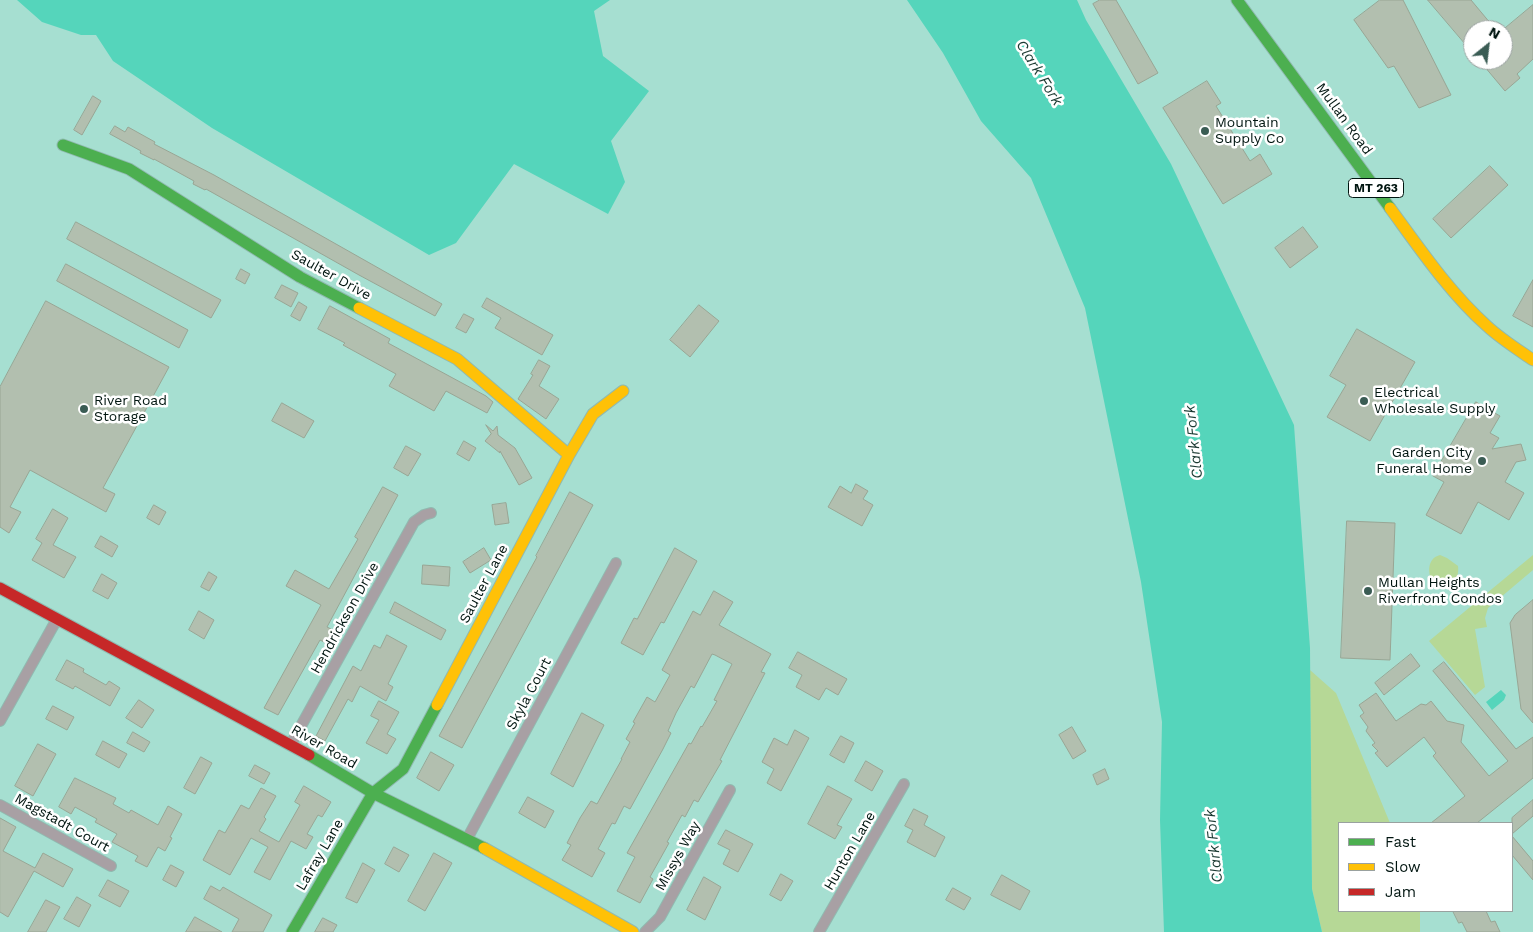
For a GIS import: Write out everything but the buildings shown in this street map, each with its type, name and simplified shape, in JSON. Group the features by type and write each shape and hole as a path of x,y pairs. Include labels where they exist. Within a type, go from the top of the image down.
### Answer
{"street":[{"name":"Mullan Road","path":"1237,0 1432,265 1475,316 1517,350 1533,360"},
{"name":"Saulter Drive","path":"63,145 129,168 300,277 457,359 569,455"},
{"name":"Saulter Lane","path":"373,793 403,769 569,455 593,414 623,391"},
{"name":"Hendrickson Drive","path":"291,744 414,522 430,513"},
{"name":"Skyla Court","path":"467,839 616,562"},
{"name":"River Road","path":"0,588 291,744 373,793 467,839 633,932"},
{"path":"0,721 57,619"},
{"name":"Hunton Lane","path":"819,932 904,784"},
{"name":"Missys Way","path":"645,932 660,917 730,790"},
{"name":"Lafray Lane","path":"292,932 373,793"},
{"name":"Magstadt Court","path":"0,805 111,866"}],"shaded area":[{"path":"1440,555 1458,566 1458,571 1452,583 1445,587 1435,587 1429,569 1432,560"},
{"path":"1533,555 1533,570 1488,608 1485,618 1487,627 1475,629 1485,687 1475,695 1429,641"},
{"path":"1310,670 1336,693 1390,822 1338,822 1338,912 1420,912 1420,932 1322,932 1312,889"}],"water":[{"path":"17,0 610,0 594,11 603,56 649,91 611,141 625,182 608,214 514,164 456,243 429,255 212,128 113,61 96,35 81,35 42,22"},
{"name":"Clark Fork","path":"907,0 1077,0 1086,20 1171,164 1294,425 1310,648 1312,889 1322,932 1164,932 1160,820 1162,722 1141,582 1085,308 1031,178 981,121 943,53"},
{"path":"1501,690 1506,695 1504,700 1492,710 1486,702"}],"traffic: fast":[{"path":"1237,0 1390,208"},
{"path":"63,145 129,169 300,277 359,308"},
{"path":"292,932 373,793 403,769 437,705"},
{"path":"309,755 373,793 484,848"}],"traffic: slow":[{"path":"1390,208 1436,270 1473,313 1492,331 1533,360"},
{"path":"359,308 457,359 569,455"},
{"path":"437,705 569,455 593,414 623,391"},
{"path":"484,848 633,932"}],"traffic: jam":[{"path":"0,588 309,755"}],"place":[{"name":"Mountain Supply Co","path":"1205,131"},
{"name":"Electrical Wholesale Supply","path":"1364,401"},
{"name":"River Road Storage","path":"84,409"},
{"name":"Garden City Funeral Home","path":"1482,461"},
{"name":"Mullan Heights Riverfront Condos","path":"1368,591"}]}
